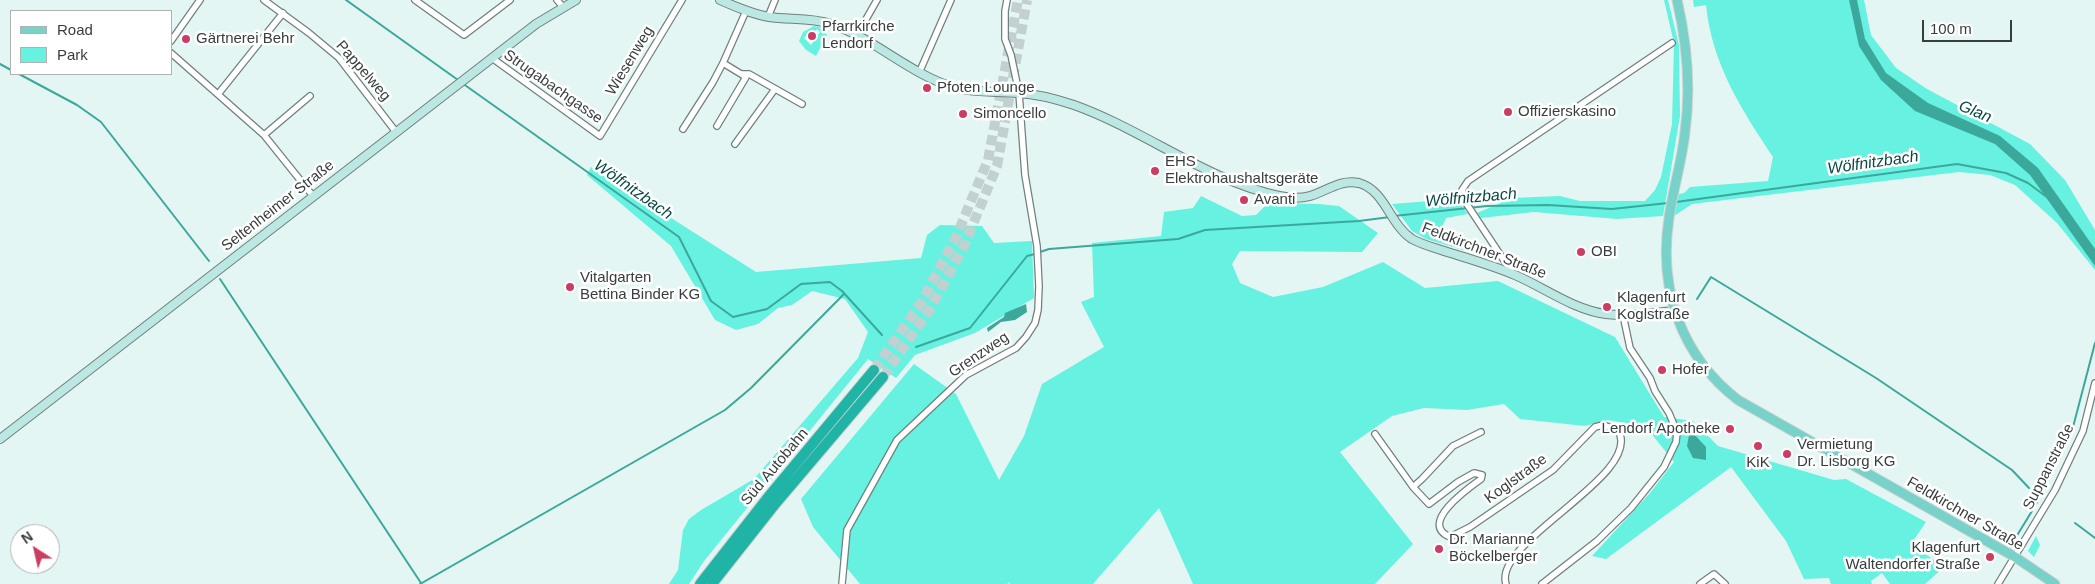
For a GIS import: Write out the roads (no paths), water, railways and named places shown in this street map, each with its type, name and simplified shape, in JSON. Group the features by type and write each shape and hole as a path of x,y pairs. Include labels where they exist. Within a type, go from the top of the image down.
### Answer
{"highway":[{"name":"Süd Autobahn","path":"700,584 769,496 874,370"},
{"name":"Süd Autobahn","path":"712,584 776,503 883,377"}],"main road":[{"path":"1674,311 1666,255 1669,219 1685,133 1688,96 1687,55 1677,0"},
{"name":"Feldkirchner Straße","path":"1674,311 1687,341 1705,367 1738,400 2015,557 2055,584"}],"street":[{"path":"172,40 200,0"},
{"name":"Pappelweg","path":"264,0 310,33 339,58 396,132"},
{"path":"415,0 464,35 510,0"},
{"path":"557,0 563,7"},
{"name":"Seltenheimer Straße","path":"0,439 536,24 576,0"},
{"name":"Wiesenweg","path":"600,136 682,0"},
{"name":"Feldkirchner Straße","path":"720,0 746,11 768,17 828,22 857,35 919,73 941,83 965,90 986,93 1019,92 1053,99 1102,116 1214,172 1261,191 1289,198 1299,198 1311,196 1346,182 1358,183 1368,187 1384,204 1406,233 1418,241 1513,274 1593,311 1623,315 1674,311"},
{"path":"768,17 775,0"},
{"path":"857,35 877,0"},
{"path":"919,73 951,0"},
{"name":"Grenzweg","path":"842,584 847,530 897,440 966,375 1016,348 1035,323 1038,302 1037,246 1025,175 1019,92 1011,55 1005,39 1007,0"},
{"path":"683,129 713,82 746,11"},
{"path":"219,93 283,14"},
{"path":"1513,274 1466,203 1462,190 1468,181 1672,44"},
{"path":"172,54 219,93 264,135 313,196"},
{"name":"Strugabachgasse","path":"492,58 600,136"},
{"path":"717,126 746,77 723,63"},
{"path":"741,74 749,74 802,104"},
{"path":"736,144 775,89"},
{"path":"264,135 310,96"},
{"path":"1542,584 1597,541 1631,508 1664,467 1676,442 1677,432 1669,413 1655,391 1650,378 1630,348 1623,315"},
{"name":"Suppanstraße","path":"1998,584 2055,490 2083,431 2095,383"},
{"name":"Koglstraße","path":"1375,434 1412,486 1429,504 1458,482 1474,473 1482,475 1481,479 1452,503 1441,517 1439,523 1440,530 1443,534 1450,537 1470,527 1553,470 1595,427 1603,425 1618,430 1621,436 1621,446 1604,473 1513,558 1506,569 1504,577 1506,584"},
{"path":"1412,486 1422,479 1453,446 1481,432"},
{"path":"1700,584 1714,574 1725,584"}],"waterway":[{"name":"Wölfnitzbach","path":"346,0 458,80"},
{"path":"0,64 10,69"},
{"path":"21,75 77,105 101,122 209,261"},
{"name":"Wölfnitzbach","path":"462,83 679,237 711,301 733,317 767,309 801,284 830,282 842,291 882,335"},
{"name":"Wölfnitzbach","path":"1676,202 1957,164 2006,173 2028,183 2048,198"},
{"name":"Wölfnitzbach","path":"1394,216 1487,206 1548,205 1612,209 1668,203"},
{"name":"Wölfnitzbach","path":"1040,252 1049,249 1178,239 1205,230 1359,221 1390,217"},
{"name":"Wölfnitzbach","path":"916,347 970,328 1027,256 1035,254"},
{"path":"1697,299 1711,277 1876,378 2012,470 2029,488"},
{"path":"220,279 421,583"},
{"path":"420,584 725,410 751,388 844,294"},
{"path":"2036,504 2072,431 2095,343"},
{"path":"2013,542 2032,511"},
{"path":"2075,523 2095,538"}],"tunnel":[{"path":"874,370 921,303 956,237 988,160 1018,0"},
{"path":"883,377 930,309 964,246 997,166 1027,0"}],"place":[{"name":"Pfarrkirche Lendorf","path":"812,36"},
{"name":"Gärtnerei Behr","path":"186,39"},
{"name":"Pfoten Lounge","path":"927,88"},
{"name":"Offizierskasino","path":"1508,112"},
{"name":"Simoncello","path":"963,114"},
{"name":"EHS Elektrohaushaltsgeräte","path":"1155,171"},
{"name":"Avanti","path":"1244,200"},
{"name":"OBI","path":"1581,252"},
{"name":"Vitalgarten Bettina Binder KG","path":"570,287"},
{"name":"Klagenfurt Koglstraße","path":"1607,307"},
{"name":"Hofer","path":"1662,370"},
{"name":"Lendorf Apotheke","path":"1730,429"},
{"name":"KiK","path":"1758,446"},
{"name":"Vermietung Dr. Lisborg KG","path":"1787,454"},
{"name":"Dr. Marianne Böckelberger","path":"1439,549"},
{"name":"Klagenfurt Waltendorfer Straße","path":"1990,557"}],"water label":[{"name":"Glan","path":"1975,112"}]}
